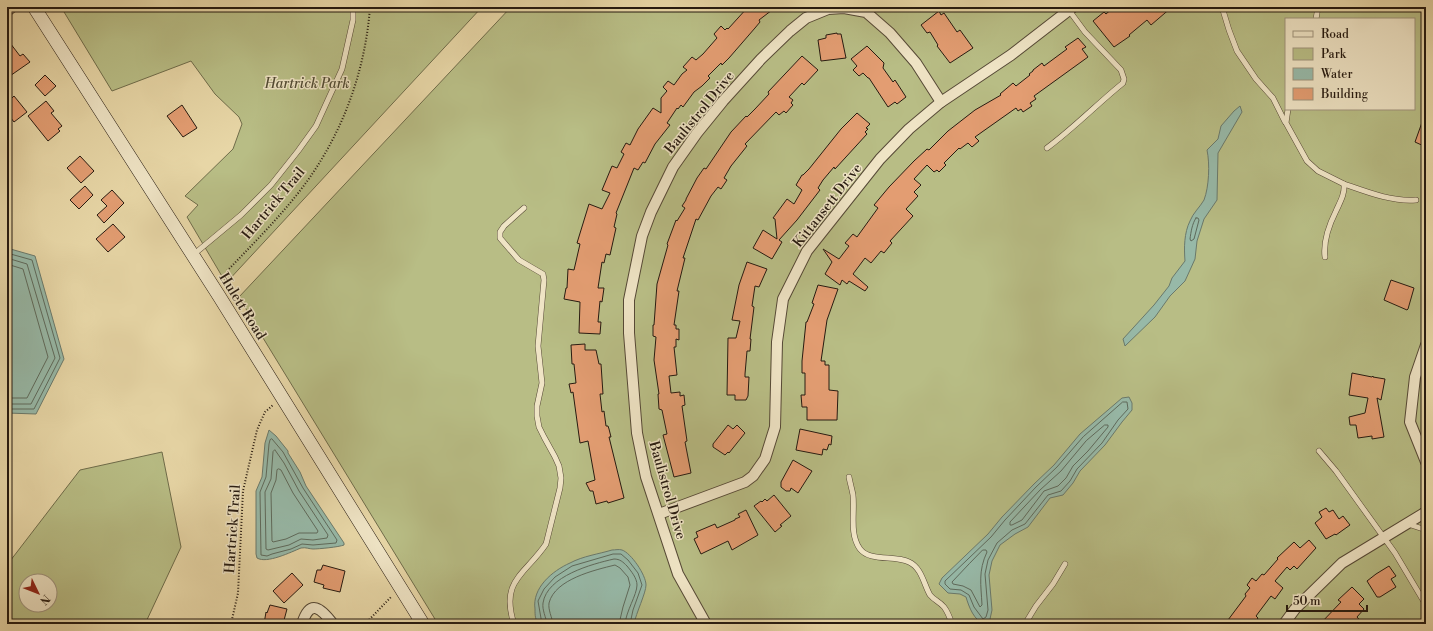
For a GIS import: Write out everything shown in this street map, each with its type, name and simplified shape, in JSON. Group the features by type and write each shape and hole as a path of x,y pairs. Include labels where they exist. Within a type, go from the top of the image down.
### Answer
{"street":[{"path":"7,11 12,7"},
{"name":"Hulett Road","path":"34,7 193,256 423,624"},
{"name":"Baulistrol Drive","path":"706,624 678,574 646,477 637,433 629,333 629,300 642,236 651,212 673,167 696,133 761,59 790,31 806,18 828,9 844,8 866,12 896,39 916,63 941,102"},
{"name":"Kittansett Drive","path":"659,514 745,482 753,476 759,468 769,449 775,427 777,342 783,299 807,251 880,159 909,129 941,102 1011,55 1069,8"},
{"path":"1426,345 1415,377 1410,422 1426,462"},
{"path":"1284,624 1295,609 1342,563 1426,512"},
{"path":"302,624 308,611 312,608 318,608 333,624"}],"lane":[{"path":"193,256 241,215 270,185 316,126 342,69 353,20 353,7"},
{"path":"1222,7 1228,30 1237,51 1256,79 1273,98 1307,161 1318,172 1344,184 1374,194 1405,201 1416,200"},
{"path":"1316,18 1318,7"},
{"path":"1047,148 1123,83 1124,79 1121,70 1086,32 1069,8"},
{"path":"1286,123 1288,110"},
{"path":"1325,257 1324,250 1328,231 1342,199 1345,189 1344,184"},
{"path":"514,624 510,607 512,586 520,574 546,544 560,488 561,478 559,466 539,427 537,416 537,406 542,383 538,346 544,280 543,274 519,260 500,238 500,232 504,226 524,208"},
{"path":"1319,451 1343,479 1395,553 1426,605"},
{"path":"849,477 853,496 854,532 860,549 869,556 898,558 910,562 915,566 932,597 944,607 952,624"},
{"path":"1406,524 1426,530"},
{"path":"1025,624 1065,564"}],"path":[{"name":"Hartrick Trail","path":"227,271 295,196 330,145 355,89 368,27 370,7"},
{"name":"Hartrick Trail","path":"231,624 238,593 243,491 250,456 256,430 265,412 282,398"},
{"path":"365,624 396,592"}],"green space":[{"name":"Hartrick Park","path":"61,7 482,7 226,283 187,217 198,205 185,196 233,149 242,124 239,117 215,94 191,61 112,91"},
{"path":"511,7 1426,7 1426,624 438,624 239,297"},
{"path":"162,452 181,547 145,624 7,624 7,565 80,470"}],"water":[{"path":"1240,106 1242,112 1218,153 1217,200 1204,219 1197,241 1195,259 1185,281 1170,296 1155,317 1125,346 1123,339 1154,305 1169,286 1172,278 1185,261 1185,241 1188,226 1193,215 1204,200 1207,189 1209,169 1207,150 1218,139 1221,126"},
{"path":"7,248 35,256 64,359 36,414 7,413"},
{"path":"1129,397 1132,403 1132,410 1105,445 1080,471 1073,483 1063,495 1050,498 1028,527 1000,545 992,561 989,575 992,610 990,619 985,624 978,620 972,613 966,597 960,594 948,593 939,584 942,578 988,534 1002,517 1054,465 1080,434 1122,398"},
{"path":"269,430 288,451 306,486 344,545 320,549 301,548 285,555 267,560 257,558 256,491 262,477 265,443"},
{"path":"612,550 622,550 630,555 644,576 646,589 634,624 539,624 536,617 535,601 540,587 545,581 563,566 586,557"}],"building":[{"path":"748,7 776,7 759,20 760,22 729,58 722,65 721,63 708,76 710,78 694,92 683,107 681,105 678,109 677,108 667,123 670,125 655,144 645,163 643,162 638,170 634,168 616,213 614,227 616,228 610,255 606,254 604,263 602,262 598,288 604,288 602,302 600,301 598,322 601,322 600,334 579,333 580,302 564,299 567,288 568,269 574,270 580,244 577,243 589,204 602,209 610,193 602,190 612,166 617,168 624,154 621,152 626,143 630,145 638,129 653,108 661,113 661,98 667,91 663,87 668,81 674,85 687,70 683,67 692,57 696,60 717,38 714,34 721,26 725,30 727,28 728,29"},
{"path":"1114,7 1172,7 1151,25 1147,20 1129,35 1130,36 1114,47 1093,21 1104,12 1106,14"},
{"path":"939,11 941,15 944,13 957,32 960,30 973,48 950,63 937,46 938,45 930,32 927,33 921,25"},
{"path":"837,33 841,34 846,58 821,61 818,40 826,38 826,35"},
{"path":"1078,38 1086,47 1082,49 1088,57 1034,96 1036,99 1030,103 1032,106 1023,112 1021,109 1018,111 1016,108 975,137 979,141 972,147 968,143 960,149 959,148 944,163 946,165 939,172 937,170 934,172 927,165 914,179 921,185 914,192 918,196 906,209 913,216 890,241 892,243 884,253 881,251 871,263 865,258 853,274 868,287 865,291 849,281 847,284 842,280 840,285 825,274 832,262 823,249 839,259 849,246 845,243 853,234 857,237 878,208 874,205 914,161 927,149 929,150 948,131 975,110 1001,95 1000,94 1013,83 1016,86 1042,63 1044,66 1067,49 1065,47"},
{"path":"7,39 20,56 23,54 30,62 7,78"},
{"path":"867,46 884,63 883,68 893,82 895,80 906,97 897,104 895,102 888,107 869,78 863,73 859,76 853,70 857,66 851,59"},
{"path":"802,56 818,70 804,85 802,83 789,97 793,100 791,103 793,105 786,113 784,111 779,115 776,112 745,144 747,146 731,166 724,178 727,180 721,189 718,187 711,196 698,220 696,219 683,258 685,258 677,291 679,291 674,325 676,325 676,329 679,329 679,340 676,339 676,347 674,347 677,375 669,376 671,393 680,392 680,396 684,395 685,405 682,406 687,441 685,442 691,473 674,477 663,435 667,434 662,410 659,409 659,394 654,360 656,337 653,336 657,284 668,245 667,244 676,220 677,221 685,208 682,206 704,168 706,169 731,132 755,109 769,94 768,92"},
{"path":"45,75 56,86 45,96 35,85"},
{"path":"7,92 12,98 14,96 27,112 14,122 7,113"},
{"path":"46,101 54,111 51,113 62,126 58,129 60,131 48,141 28,116"},
{"path":"182,105 197,128 183,137 167,116"},
{"path":"857,113 870,124 866,128 868,129 865,132 867,134 823,180 818,188 820,190 797,220 779,240 782,242 772,259 753,248 763,230 777,239 775,219 773,218 787,199 794,204 802,190 796,185 802,175 809,169 841,129"},
{"path":"1425,114 1426,115 1426,147 1415,142"},
{"path":"80,156 94,171 81,183 67,168"},
{"path":"85,186 93,195 79,209 70,200"},
{"path":"112,190 124,203 104,223 97,215 107,206 101,200"},
{"path":"113,224 125,237 108,252 96,239"},
{"path":"747,262 767,269 759,287 755,286 752,306 754,307 750,351 747,351 745,374 745,377 749,377 748,396 746,400 735,400 735,395 727,395 728,338 736,338 740,321 732,320 739,285"},
{"path":"1391,280 1414,288 1407,310 1384,300"},
{"path":"818,285 838,289 827,320 821,361 825,361 825,365 829,365 829,390 838,391 837,420 807,420 807,407 802,407 801,395 805,395 805,373 802,373 802,361 806,322 814,304 812,303"},
{"path":"585,344 585,350 596,350 599,364 601,364 603,394 600,394 602,412 604,411 606,426 608,426 609,429 611,437 609,437 624,498 608,503 607,501 596,504 593,491 590,491 586,483 595,480 588,441 580,443 573,392 571,393 569,384 576,383 574,364 572,364 571,345"},
{"path":"1352,373 1385,379 1381,400 1377,398 1384,437 1372,439 1372,436 1358,438 1356,425 1350,425 1349,417 1365,413 1368,398 1349,395"},
{"path":"728,425 733,429 737,425 745,433 729,453 728,452 725,455 713,447 713,444"},
{"path":"800,429 832,436 831,445 829,444 827,450 823,449 822,455 796,450"},
{"path":"793,460 812,471 798,493 791,488 790,491 786,491 781,487 781,482"},
{"path":"774,495 791,516 780,525 782,526 775,532 754,506 765,499 767,501"},
{"path":"1326,508 1329,512 1333,510 1339,519 1343,516 1350,525 1336,535 1335,534 1326,539 1315,523 1322,517 1319,512"},
{"path":"746,510 758,535 732,550 728,541 701,554 694,539 698,537 696,532 715,524 717,528 740,517 738,514"},
{"path":"1309,540 1316,548 1297,569 1294,566 1290,570 1287,567 1275,581 1283,588 1275,599 1271,596 1256,616 1258,618 1254,624 1225,624 1246,596 1245,594 1250,588 1247,585 1252,578 1256,581 1262,574 1264,575 1278,559 1277,558 1294,542 1300,548"},
{"path":"323,565 345,571 340,592 323,588 324,585 314,582 317,570 321,570"},
{"path":"1389,566 1396,576 1391,579 1396,587 1380,597 1377,597 1367,581"},
{"path":"292,573 303,585 284,603 273,591"},
{"path":"1352,587 1364,599 1359,604 1364,609 1357,617 1363,624 1320,624 1341,602 1338,600"},
{"path":"270,605 287,609 283,624 264,624 266,612 267,613"}]}
